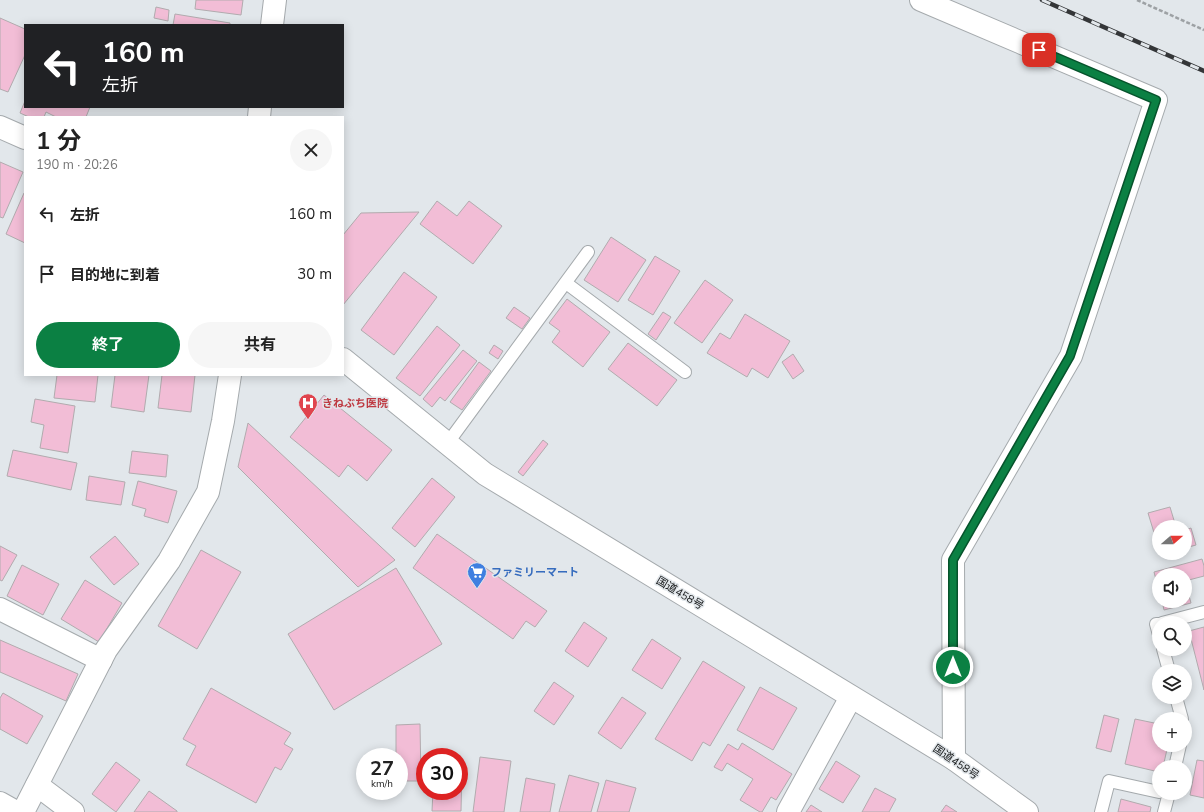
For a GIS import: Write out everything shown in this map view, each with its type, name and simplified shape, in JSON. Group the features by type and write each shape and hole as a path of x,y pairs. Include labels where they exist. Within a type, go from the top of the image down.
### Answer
{"main road":[{"path":"272,24 275,0"},
{"path":"921,0 1156,100 1070,356 953,560 954,759"},
{"path":"0,127 24,138"},
{"name":"国道458号","path":"344,360 485,474 954,759 1027,812"},
{"path":"23,812 106,650 169,561 208,492 223,421 230,376"},
{"path":"0,609 101,660"},
{"path":"788,812 851,697"},
{"path":"37,785 73,812"},
{"path":"0,803 16,812"}],"lane":[{"path":"447,444 588,252"},
{"path":"566,283 685,372"},
{"path":"1188,616 1204,612"},
{"path":"1101,812 1109,781 1152,790"},
{"path":"1164,812 1165,800"}],"path":[{"path":"1137,0 1204,30"}],"building":[{"path":"196,0 243,0 241,15 195,9"},
{"path":"156,7 169,10 168,21 154,18"},
{"path":"175,14 230,23 230,24 173,24"},
{"path":"0,18 24,29 24,57 8,92 0,89"},
{"path":"24,103 24,108 90,108 86,116 54,116 46,112 44,116 27,116 20,113"},
{"path":"0,162 23,172 3,218 0,217"},
{"path":"24,193 24,243 6,234"},
{"path":"437,201 457,216 469,201 502,226 473,264 420,224"},
{"path":"419,212 344,304 344,234 361,213"},
{"path":"611,237 646,260 618,302 584,280"},
{"path":"655,256 680,271 653,315 628,300"},
{"path":"404,272 437,297 394,355 361,330"},
{"path":"705,280 733,300 702,343 674,323"},
{"path":"567,299 610,332 583,367 552,342 560,331 549,323"},
{"path":"514,307 530,318 522,329 506,318"},
{"path":"663,312 671,317 656,340 648,334"},
{"path":"745,314 790,341 768,378 752,368 747,377 707,353 720,333 730,339"},
{"path":"437,326 460,345 420,396 396,378"},
{"path":"628,343 677,380 657,406 608,369"},
{"path":"494,345 503,351 498,359 489,353"},
{"path":"463,350 477,361 445,401 440,397 432,407 423,399"},
{"path":"793,354 804,371 793,379 782,362"},
{"path":"479,362 491,371 462,410 450,402"},
{"path":"57,376 98,376 95,402 54,398"},
{"path":"115,376 149,376 144,412 111,407"},
{"path":"162,376 195,376 191,412 158,408"},
{"path":"324,395 392,450 367,481 348,465 339,477 290,437"},
{"path":"35,399 75,406 68,453 40,448 44,425 31,422"},
{"path":"248,423 395,560 358,587 238,467"},
{"path":"543,440 548,444 523,476 518,472"},
{"path":"13,450 77,463 71,490 7,476"},
{"path":"132,451 168,455 166,477 129,473"},
{"path":"89,476 125,482 121,505 86,500"},
{"path":"432,478 455,497 415,547 392,528"},
{"path":"138,481 177,491 168,523 144,516 146,509 132,505"},
{"path":"1170,507 1174,520 1152,520 1152,526 1148,513"},
{"path":"1192,531 1196,545 1192,546"},
{"path":"437,534 547,611 535,627 526,621 513,639 413,568"},
{"path":"115,536 139,564 114,585 90,557"},
{"path":"0,546 17,555 2,581 0,580"},
{"path":"201,550 241,572 197,649 158,626"},
{"path":"1202,559 1204,576 1192,579 1192,568 1169,568"},
{"path":"22,565 59,584 43,615 7,596"},
{"path":"396,568 442,644 334,710 288,634"},
{"path":"85,580 122,603 99,642 61,619"},
{"path":"584,622 607,638 588,667 565,651"},
{"path":"1204,627 1204,690 1192,643 1192,630"},
{"path":"652,639 681,658 662,689 632,670"},
{"path":"0,640 78,674 66,701 0,672"},
{"path":"703,661 745,687 710,746 703,742 692,761 655,739"},
{"path":"554,682 574,696 554,725 534,711"},
{"path":"760,687 797,708 773,750 737,730"},
{"path":"211,688 291,733 284,744 293,749 281,770 275,767 256,803 186,765 196,746 183,739"},
{"path":"3,693 43,716 27,744 0,729 0,698"},
{"path":"622,697 646,713 621,749 598,733"},
{"path":"1104,715 1119,719 1111,752 1096,748"},
{"path":"1135,719 1152,723 1152,752 1166,752 1165,760 1152,760 1152,770 1125,764"},
{"path":"420,724 420,748 416,748 416,781 408,781 408,748 396,748 396,725"},
{"path":"742,743 792,774 776,800 771,797 762,812 740,800 753,779 727,763 722,771 714,767 728,744 738,750"},
{"path":"480,757 511,761 504,812 473,812"},
{"path":"1197,760 1204,761 1204,798 1192,795 1192,785"},
{"path":"836,761 860,776 843,803 819,789"},
{"path":"116,762 140,780 116,812 92,794"},
{"path":"569,775 599,783 591,812 559,812"},
{"path":"526,778 555,784 550,812 520,812"},
{"path":"606,780 636,788 629,812 597,812"},
{"path":"875,788 896,799 889,812 862,812"},
{"path":"149,791 177,811 177,812 134,812"},
{"path":"1121,799 1151,807 1150,812 1118,812"},
{"path":"433,800 461,800 461,811 432,811"},
{"path":"811,805 822,812 806,812"},
{"path":"946,805 957,812 941,812"}],"railway":[{"path":"1042,0 1204,71"}],"place":[{"name":"きねぶち医院","path":"308,420"},
{"name":"ファミリーマート","path":"477,589"}],"route":[{"path":"953,667 953,560 1070,356 1156,100 1039,50"}]}
